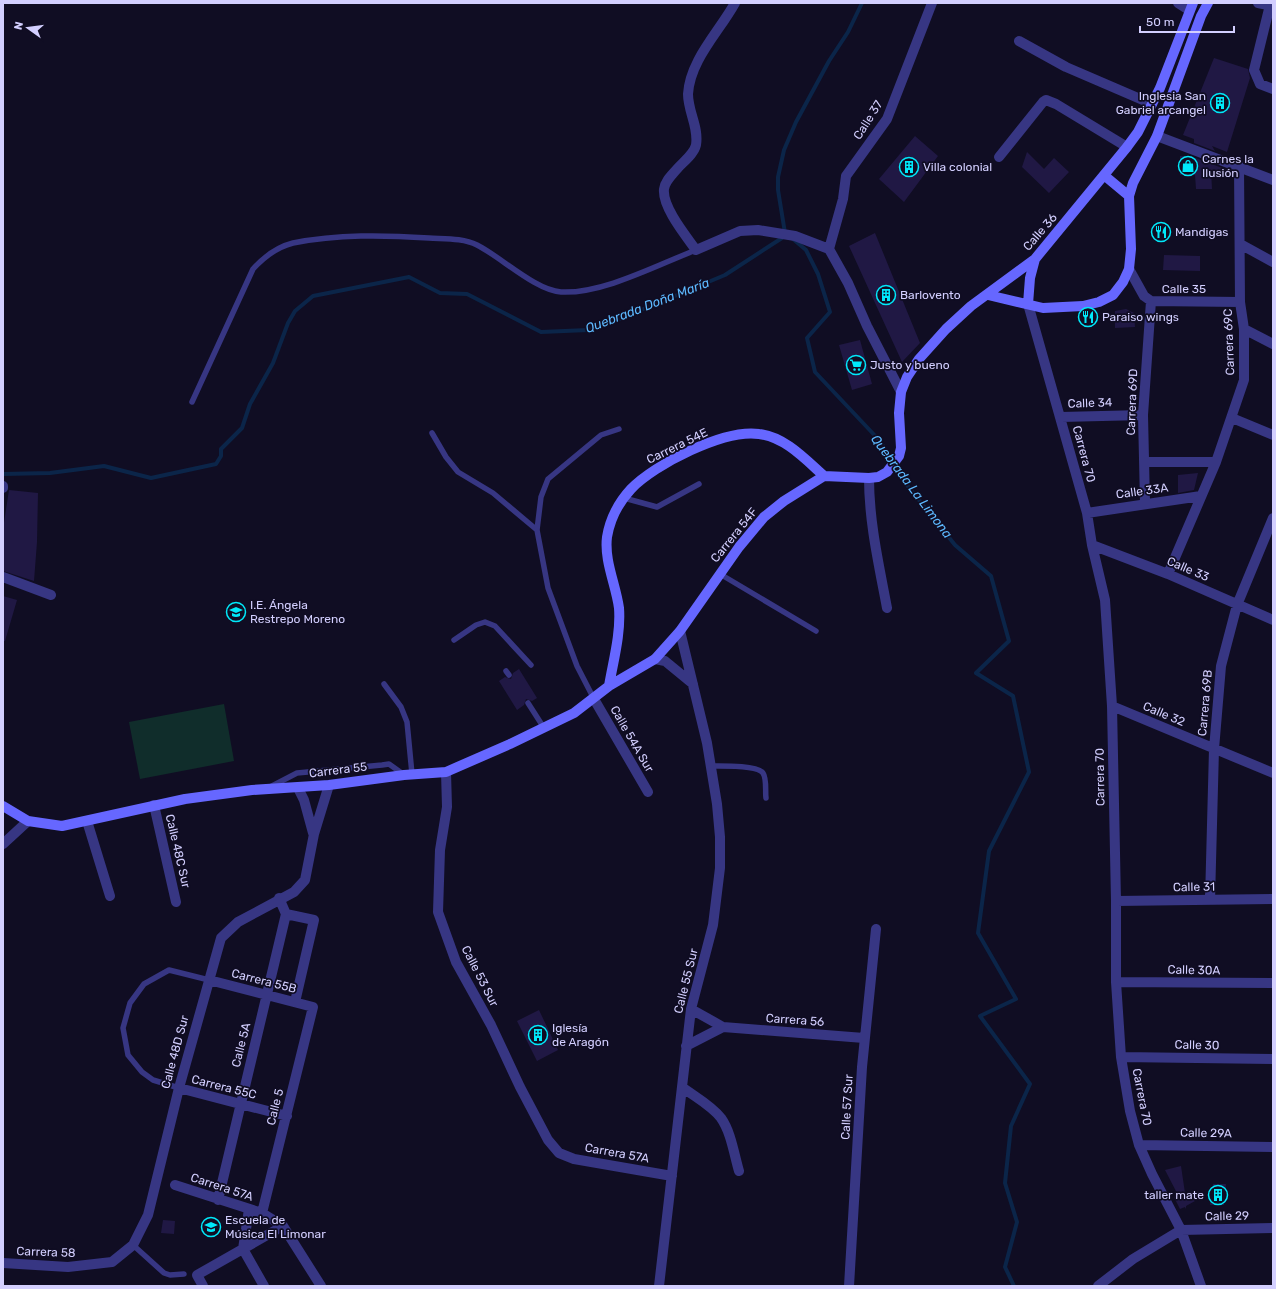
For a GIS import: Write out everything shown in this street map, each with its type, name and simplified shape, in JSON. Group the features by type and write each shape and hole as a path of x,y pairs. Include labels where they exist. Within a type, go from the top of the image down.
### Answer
{"main road":[{"path":"988,295 1043,308 1083,306 1099,302 1113,295 1123,282 1129,269 1131,249 1129,196 1133,183 1157,136 1201,16 1208,3"},
{"name":"Calle 36","path":"869,478 878,477 887,472 899,456 901,392 907,377 928,349 946,329 971,306 1035,259 1106,176 1138,132 1152,104 1191,7"},
{"path":"1106,176 1129,196"},
{"path":"1028,304 1030,278 1035,259"},
{"name":"Carrera 54E","path":"622,501 645,476 698,447 732,435 759,434 783,442 803,456 824,476"},
{"path":"824,476 869,478"},
{"name":"Carrera 54F","path":"655,659 680,631 739,547 764,517 784,501 824,476"},
{"path":"609,686 615,652 619,611 617,592 607,555 607,537 612,519 622,501"},
{"name":"Carrera 55","path":"3,806 28,822 62,826 185,799 267,789 329,785 408,774 446,772 574,713 609,686 655,659"}],"street":[{"path":"735,3 698,62 691,80 688,95 697,131 695,146 669,177 664,188 664,198 677,223 696,250 740,231 758,230 795,236 829,249 848,283 867,326 901,392"},
{"name":"Calle 37","path":"829,249 842,199 846,176 887,119 932,3"},
{"path":"1178,3 1191,7"},
{"path":"1258,3 1271,5 1254,70 1260,84 1273,89"},
{"path":"1019,41 1066,68 1152,104"},
{"path":"999,157 1016,134 1046,100 1056,104 1127,147"},
{"path":"1157,136 1273,180"},
{"name":"Carrera 69C","path":"1168,574 1216,462 1244,380 1244,329 1240,302 1239,166"},
{"path":"1240,244 1273,262"},
{"name":"Calle 35","path":"1129,269 1144,296 1151,302 1240,302"},
{"name":"Carrera 69D","path":"1145,503 1143,415 1151,302"},
{"name":"Carrera 70","path":"1028,304 1087,513 1092,545 1106,600 1112,706 1116,982 1121,1057 1130,1111 1139,1145 1181,1230 1201,1286"},
{"path":"1033,326 1043,308"},
{"path":"1244,329 1273,344"},
{"name":"Calle 34","path":"1061,417 1143,415"},
{"path":"1232,418 1273,435"},
{"path":"1144,462 1216,462"},
{"path":"869,478 873,538 887,608"},
{"name":"Calle 33A","path":"1087,513 1145,503 1201,496"},
{"name":"Carrera 69B","path":"1210,900 1214,749 1221,666 1237,605 1273,518"},
{"name":"Calle 33","path":"1092,545 1168,574 1273,620"},
{"path":"3,577 51,596"},
{"name":"Calle 55 Sur","path":"659,1286 691,1009 707,953 718,898 720,837 711,766 680,631"},
{"path":"655,659 665,662 693,684"},
{"name":"Calle 54A Sur","path":"594,699 648,792"},
{"name":"Calle 32","path":"1112,706 1273,773"},
{"name":"Calle 53 Sur","path":"446,772 447,808 440,850 438,912 456,962 491,1025 520,1087 548,1140 559,1153"},
{"path":"314,834 329,785"},
{"path":"298,788 304,800 314,834"},
{"name":"Calle 48C Sur","path":"154,805 176,902"},
{"path":"87,821 110,896"},
{"path":"3,844 28,822"},
{"name":"Calle 48D Sur","path":"112,1262 133,1245 148,1215 179,1088 221,938 238,922 279,898 294,892 305,880 314,834"},
{"path":"279,898 286,914 314,920 295,1002"},
{"name":"Calle 31","path":"1116,902 1273,899"},
{"name":"Calle 5A","path":"218,1200 286,914"},
{"name":"Calle 57 Sur","path":"849,1286 864,1038 876,929"},
{"name":"Carrera 55B","path":"208,980 314,1007"},
{"name":"Calle 30A","path":"1116,982 1273,983"},
{"name":"Calle 5","path":"262,1213 314,1007"},
{"name":"Carrera 56","path":"691,1009 723,1027 864,1038"},
{"path":"686,1046 723,1027"},
{"name":"Calle 30","path":"1121,1057 1273,1059"},
{"path":"682,1087 711,1108 721,1119 731,1141 738,1171"},
{"name":"Carrera 55C","path":"179,1088 287,1116"},
{"name":"Calle 29A","path":"1139,1145 1273,1147"},
{"name":"Carrera 57A","path":"559,1153 574,1159 672,1176"},
{"name":"Carrera 57A","path":"175,1185 262,1213 283,1226"},
{"path":"249,1209 243,1249 264,1286"},
{"path":"203,1286 197,1275 283,1226 322,1286"},
{"name":"Calle 29","path":"1181,1230 1273,1228"},
{"path":"1098,1286 1132,1259 1181,1230"},
{"name":"Carrera 58","path":"3,1263 68,1267 112,1262"}],"lane":[{"path":"192,402 253,269 267,255 292,243 359,235 458,240 476,245 533,282 559,292 585,291 606,286 696,250"},
{"path":"594,699 577,666 548,588 536,530 541,497 548,479 601,435 619,429"},
{"path":"432,433 446,457 458,472 493,493 536,530"},
{"path":"622,501 657,507 699,484"},
{"path":"720,574 816,631"},
{"path":"454,640 476,625 485,622 494,626 531,666"},
{"path":"267,789 297,773 304,772 389,764 408,774 407,722 401,707 384,684"},
{"path":"528,704 544,728"},
{"path":"711,766 754,768 761,771 764,774 766,798"},
{"path":"179,1088 153,1080 142,1072 128,1055 123,1028 130,1003 144,984 168,970 208,980"},
{"path":"133,1245 164,1273 170,1275 184,1274"}],"green space":[{"path":"224,704 234,761 140,779 129,722"}],"building":[{"name":"Inglesia San Gabriel arcangel","path":"1214,58 1248,69 1250,78 1227,152 1212,146 1215,151 1194,143 1194,139 1183,135"},
{"name":"Villa colonial","path":"915,136 938,156 904,202 879,179"},
{"path":"1027,152 1044,169 1054,158 1069,172 1049,193 1022,167"},
{"path":"1180,156 1190,156 1225,169 1226,171 1211,170 1212,189 1196,189 1195,175 1180,175"},
{"name":"Barlovento","path":"875,233 920,343 902,362 849,246"},
{"path":"1164,255 1200,256 1200,271 1163,270"},
{"path":"1126,309 1134,313 1135,327 1115,328 1115,311"},
{"name":"Justo y bueno","path":"860,340 872,384 852,390 839,345"},
{"path":"1198,473 1194,490 1178,493 1178,475"},
{"path":"9,490 38,493 37,542 34,581 3,571 3,529"},
{"path":"3,596 17,600 5,641 3,641"},
{"path":"519,669 537,698 532,701 526,699 524,705 517,710 499,681 505,677 511,679 513,673"},
{"name":"Iglesía de Aragón","path":"539,1010 558,1050 537,1061 517,1021"},
{"path":"1181,1166 1185,1193 1195,1201 1186,1206 1186,1209 1185,1207 1180,1209 1174,1197 1178,1195 1165,1170"},
{"name":"taller mate","path":"1213,1184 1226,1184 1224,1205 1210,1205"},
{"path":"163,1220 175,1221 174,1234 161,1233"}],"waterway":[{"name":"Quebrada Doña María","path":"3,474 50,473 104,466 151,478 216,464 221,456 221,449 242,428 250,404 273,363 288,323 295,311 313,296 409,277 440,293 467,294 541,332 588,330 622,318 725,275 782,238 785,233 778,190 778,177 784,150 796,122 829,61 848,32 862,3"},
{"name":"Quebrada La Limona","path":"793,239 806,250 818,274 830,312 807,338 815,372 880,441 907,485 955,545 991,576 1009,641 976,673 1013,696 1029,772 989,851 978,933 1016,999 980,1016 1030,1084 1011,1126 1005,1183 1017,1222 1005,1267 1014,1286"}],"place":[{"name":"Inglesia San Gabriel arcangel","path":"1220,103"},
{"name":"Carnes la Ilusión","path":"1188,166"},
{"name":"Villa colonial","path":"909,167"},
{"name":"Mandigas","path":"1161,232"},
{"name":"Barlovento","path":"886,295"},
{"name":"Paraiso wings","path":"1088,317"},
{"name":"Justo y bueno","path":"856,365"},
{"name":"I.E. Ángela Restrepo Moreno","path":"236,612"},
{"name":"Iglesía de Aragón","path":"538,1035"},
{"name":"taller mate","path":"1218,1195"},
{"name":"Escuela de Música El Limonar","path":"211,1227"}]}
